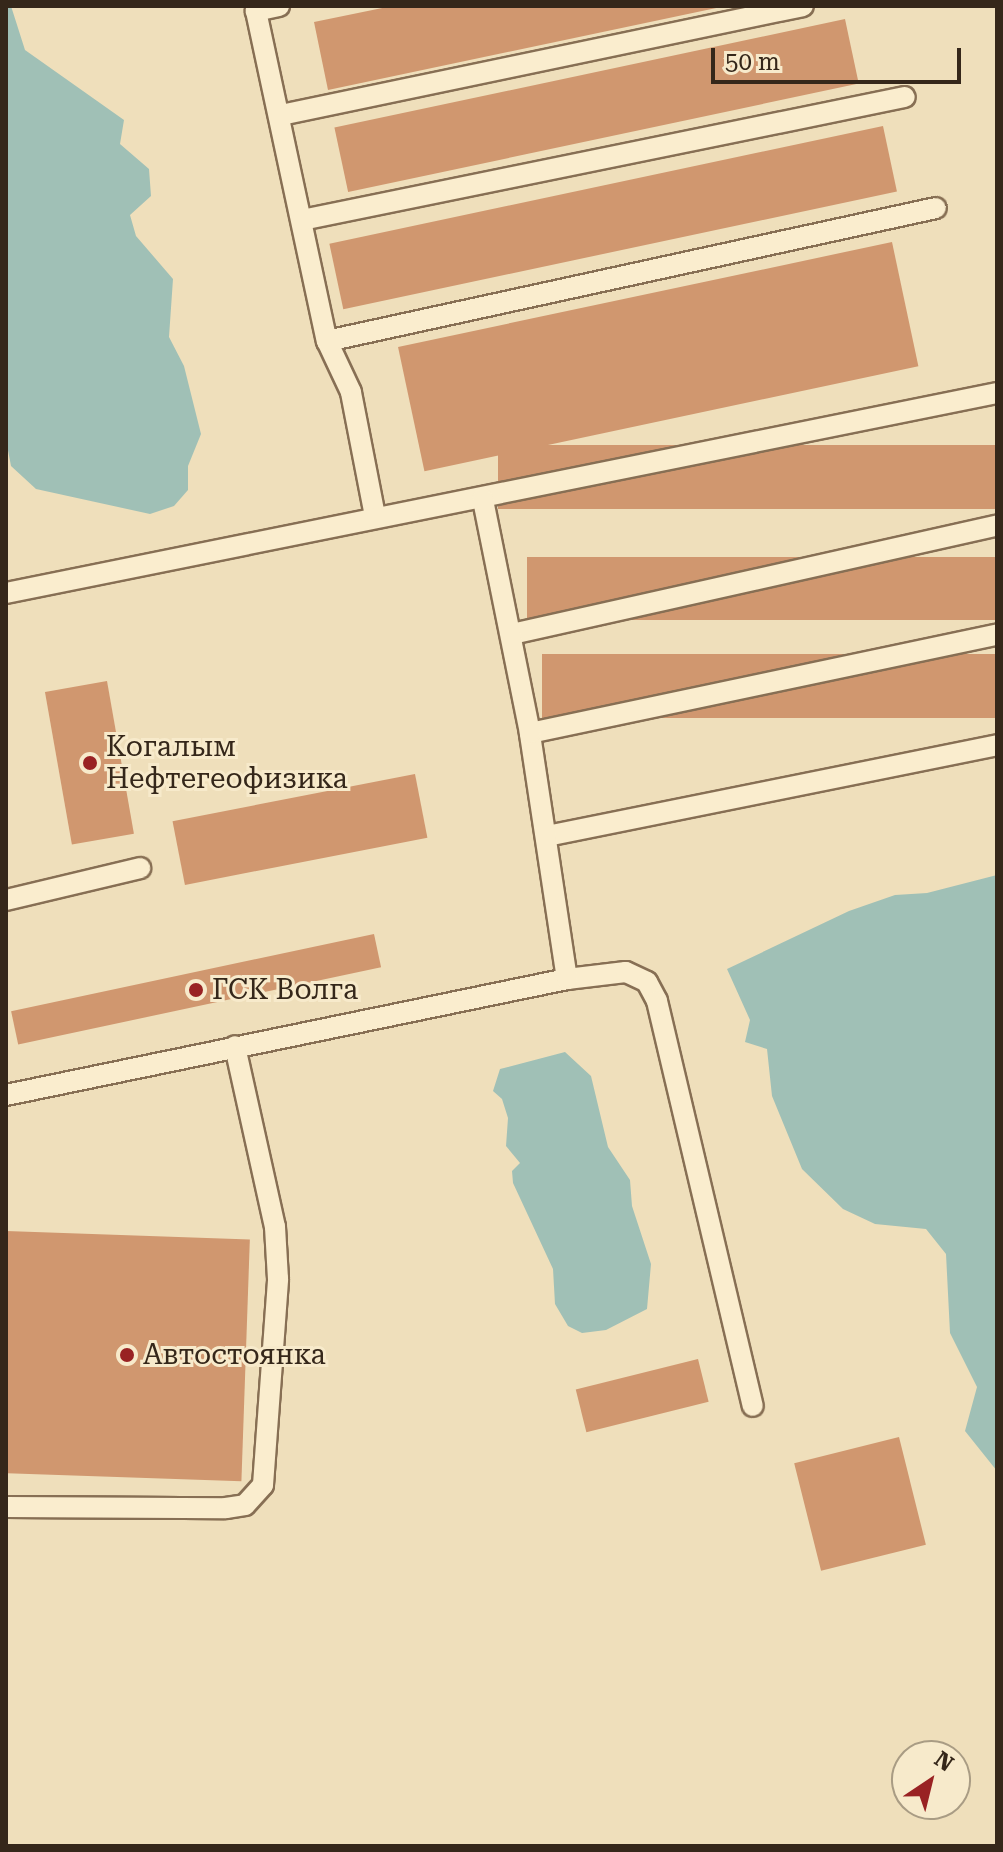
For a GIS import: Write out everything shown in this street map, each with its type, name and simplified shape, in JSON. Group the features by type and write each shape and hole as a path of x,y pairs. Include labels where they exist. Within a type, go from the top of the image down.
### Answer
{"lane":[{"path":"279,6 256,8 327,341 351,392 375,516"},
{"path":"281,115 803,6"},
{"path":"302,220 905,97"},
{"path":"327,341 936,208"},
{"path":"6,593 375,516 483,499 997,393"},
{"path":"483,499 530,733 567,979"},
{"path":"512,634 997,526"},
{"path":"530,733 997,635"},
{"path":"547,836 997,745"},
{"path":"6,900 140,868"},
{"path":"6,1095 567,979 626,972 647,982 657,1001 753,1406"},
{"path":"6,1507 226,1508 245,1505 263,1485 278,1279 275,1227 235,1046"}],"water":[{"path":"6,6 11,6 25,50 124,120 120,144 149,169 151,196 130,215 136,236 173,279 169,337 184,366 201,434 188,466 188,490 174,506 150,514 36,489 11,466 6,440"},
{"path":"997,875 997,1471 965,1431 977,1387 950,1333 946,1254 926,1229 875,1224 843,1209 802,1169 772,1096 767,1049 745,1042 750,1020 727,969 849,911 895,895 927,893"},
{"path":"565,1052 591,1076 608,1147 630,1180 632,1206 651,1264 647,1309 606,1330 582,1333 568,1326 555,1304 553,1269 513,1183 512,1171 520,1163 506,1146 508,1118 502,1099 493,1091 500,1069"}],"building":[{"path":"392,6 721,7 328,90 314,22"},
{"path":"845,19 859,84 348,192 334,128"},
{"path":"883,126 897,192 343,309 329,244"},
{"path":"892,242 918,366 424,471 398,347"},
{"path":"498,445 997,445 997,509 498,509"},
{"path":"527,557 997,557 997,620 527,620"},
{"path":"542,654 997,654 997,718 542,718"},
{"name":"Когалым Нефтегеофизика","path":"107,681 134,834 72,845 45,692"},
{"path":"415,774 427,838 185,885 173,821"},
{"name":"ГСК Волга","path":"374,934 381,967 18,1044 11,1011"},
{"name":"Автостоянка","path":"6,1231 250,1240 241,1481 6,1473"},
{"path":"698,1359 709,1402 586,1432 576,1389"},
{"path":"899,1437 926,1545 821,1571 794,1463"}],"place":[{"name":"Когалым Нефтегеофизика","path":"90,763"},
{"name":"ГСК Волга","path":"196,990"},
{"name":"Автостоянка","path":"127,1355"}]}
